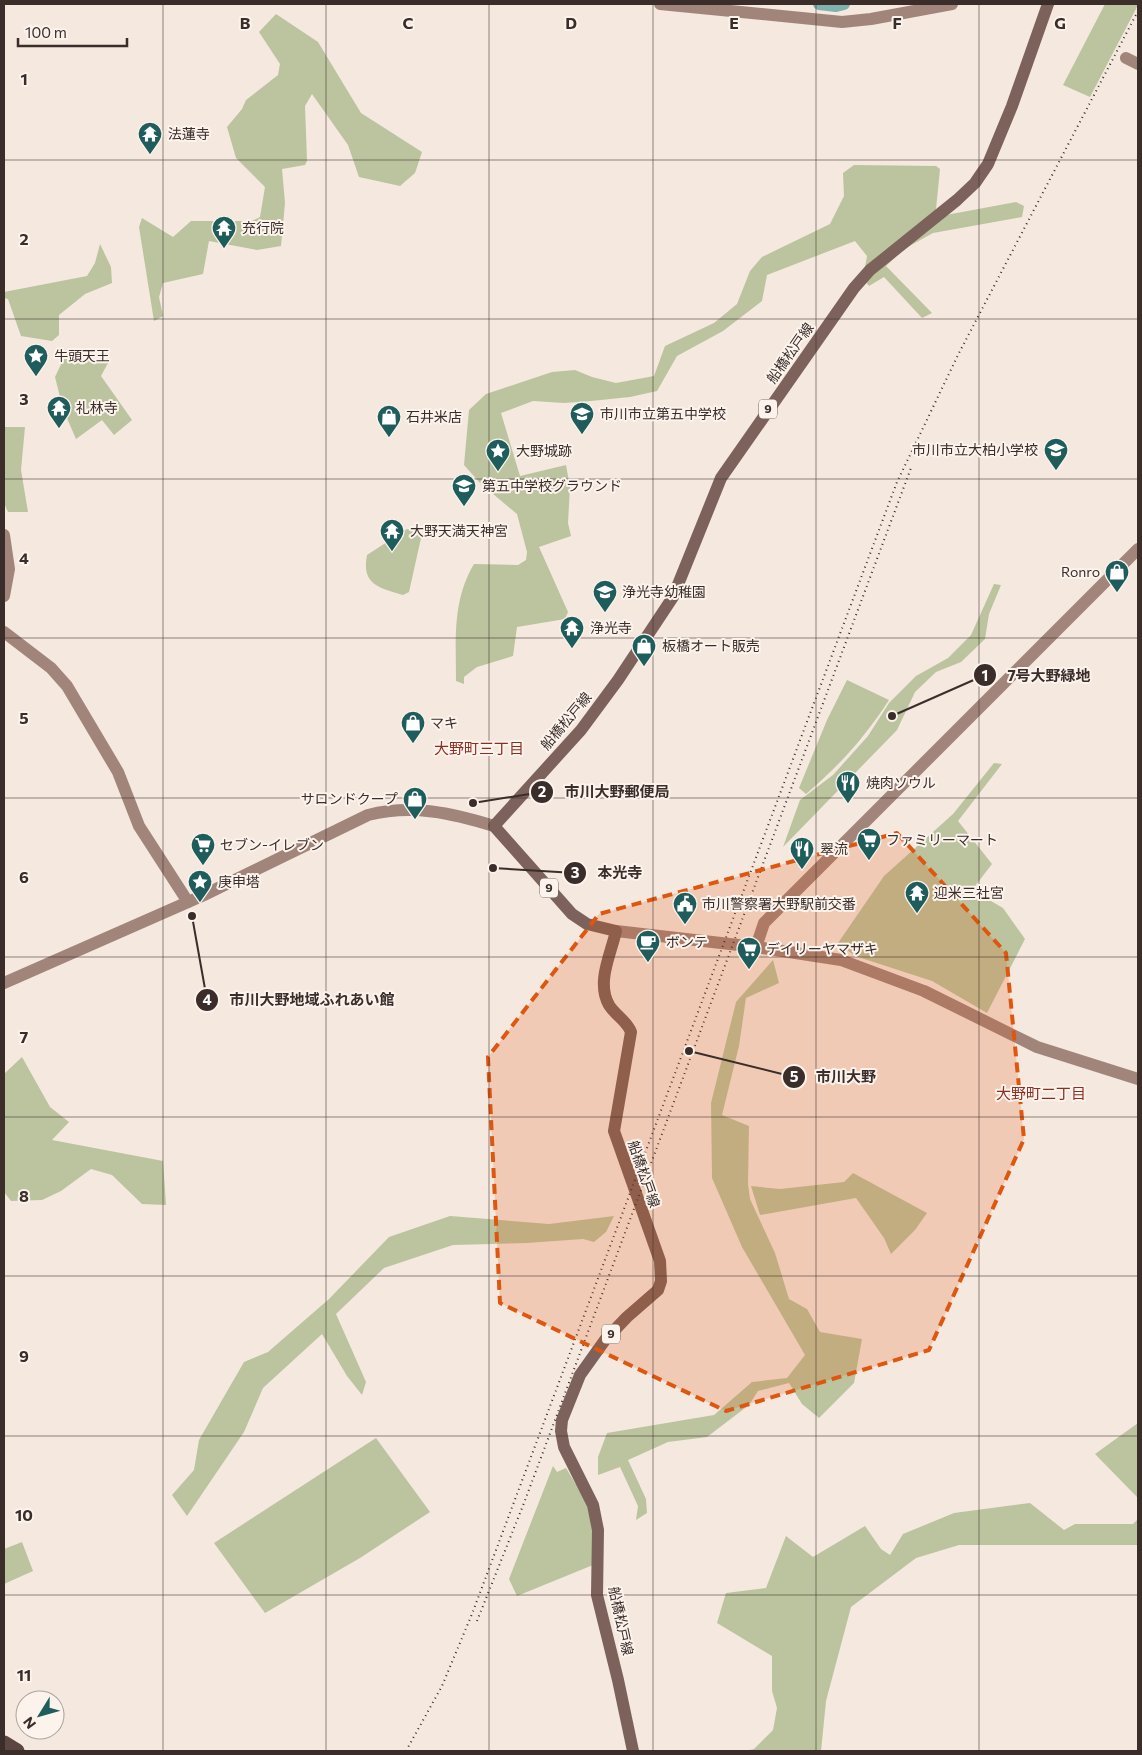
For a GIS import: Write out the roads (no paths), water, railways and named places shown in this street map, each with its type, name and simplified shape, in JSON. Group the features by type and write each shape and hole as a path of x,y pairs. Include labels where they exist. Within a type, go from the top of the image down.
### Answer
{"highway":[{"path":"4,1743 17,1751"}],"main road":[{"name":"船橋松戸線","path":"494,826 580,730 618,680 673,597 721,478 854,288 870,270 957,200 975,183 988,164 1012,106 1048,4"},
{"name":"9","path":"494,826 572,914 587,924 616,932"},
{"name":"船橋松戸線","path":"616,932 611,954 605,965 605,989 610,1006 632,1032 614,1131 660,1261 661,1281 654,1295 627,1317 591,1357 580,1375 562,1420 561,1431 564,1447 584,1483 595,1514 599,1554 597,1595 633,1751"}],"street":[{"path":"660,4 842,22 871,19 952,4"},
{"path":"1126,58 1138,64"},
{"path":"4,535 9,569 4,596"},
{"path":"756,946 764,924 1138,549"},
{"path":"4,632 51,668 67,686 118,772 139,826 188,902"},
{"path":"4,983 276,862 368,815 392,810 431,810 494,826"},
{"path":"616,932 756,946 817,955 860,965 940,999 1037,1047 1138,1079"}],"waterway":[{"path":"819,4 836,6 844,4"}],"railway":[{"path":"406,1751 442,1686 472,1614 897,482 959,353 1138,11"},
{"path":"477,1621 524,1503 911,468"}],"place":[{"name":"法蓮寺","path":"150,155"},
{"name":"充行院","path":"224,249"},
{"name":"牛頭天王","path":"36,377"},
{"name":"礼林寺","path":"59,429"},
{"name":"市川市立第五中学校","path":"582,435"},
{"name":"石井米店","path":"389,438"},
{"name":"市川市立大柏小学校","path":"1056,471"},
{"name":"大野城跡","path":"498,472"},
{"name":"第五中学校グラウンド","path":"464,507"},
{"name":"大野天満天神宮","path":"392,552"},
{"name":"Ronro","path":"1117,593"},
{"name":"浄光寺幼稚園","path":"605,613"},
{"name":"浄光寺","path":"572,649"},
{"name":"板橋オート販売","path":"644,667"},
{"name":"7号大野緑地","path":"892,716"},
{"name":"マキ","path":"413,744"},
{"name":"市川大野郵便局","path":"473,803"},
{"name":"焼肉ソウル","path":"848,804"},
{"name":"サロンドクープ","path":"415,820"},
{"name":"ファミリーマート","path":"869,861"},
{"name":"セブン-イレブン","path":"203,866"},
{"name":"本光寺","path":"493,868"},
{"name":"翠流","path":"802,870"},
{"name":"庚申塔","path":"200,903"},
{"name":"迎米三社宮","path":"917,914"},
{"name":"市川大野地域ふれあい館","path":"192,916"},
{"name":"市川警察署大野駅前交番","path":"685,925"},
{"name":"ボンテ","path":"648,963"},
{"name":"デイリーヤマザキ","path":"749,970"},
{"name":"市川大野","path":"689,1051"}],"district":[{"name":"大野町三丁目","path":"479,749"},
{"name":"大野町二丁目","path":"1041,1094"}]}
